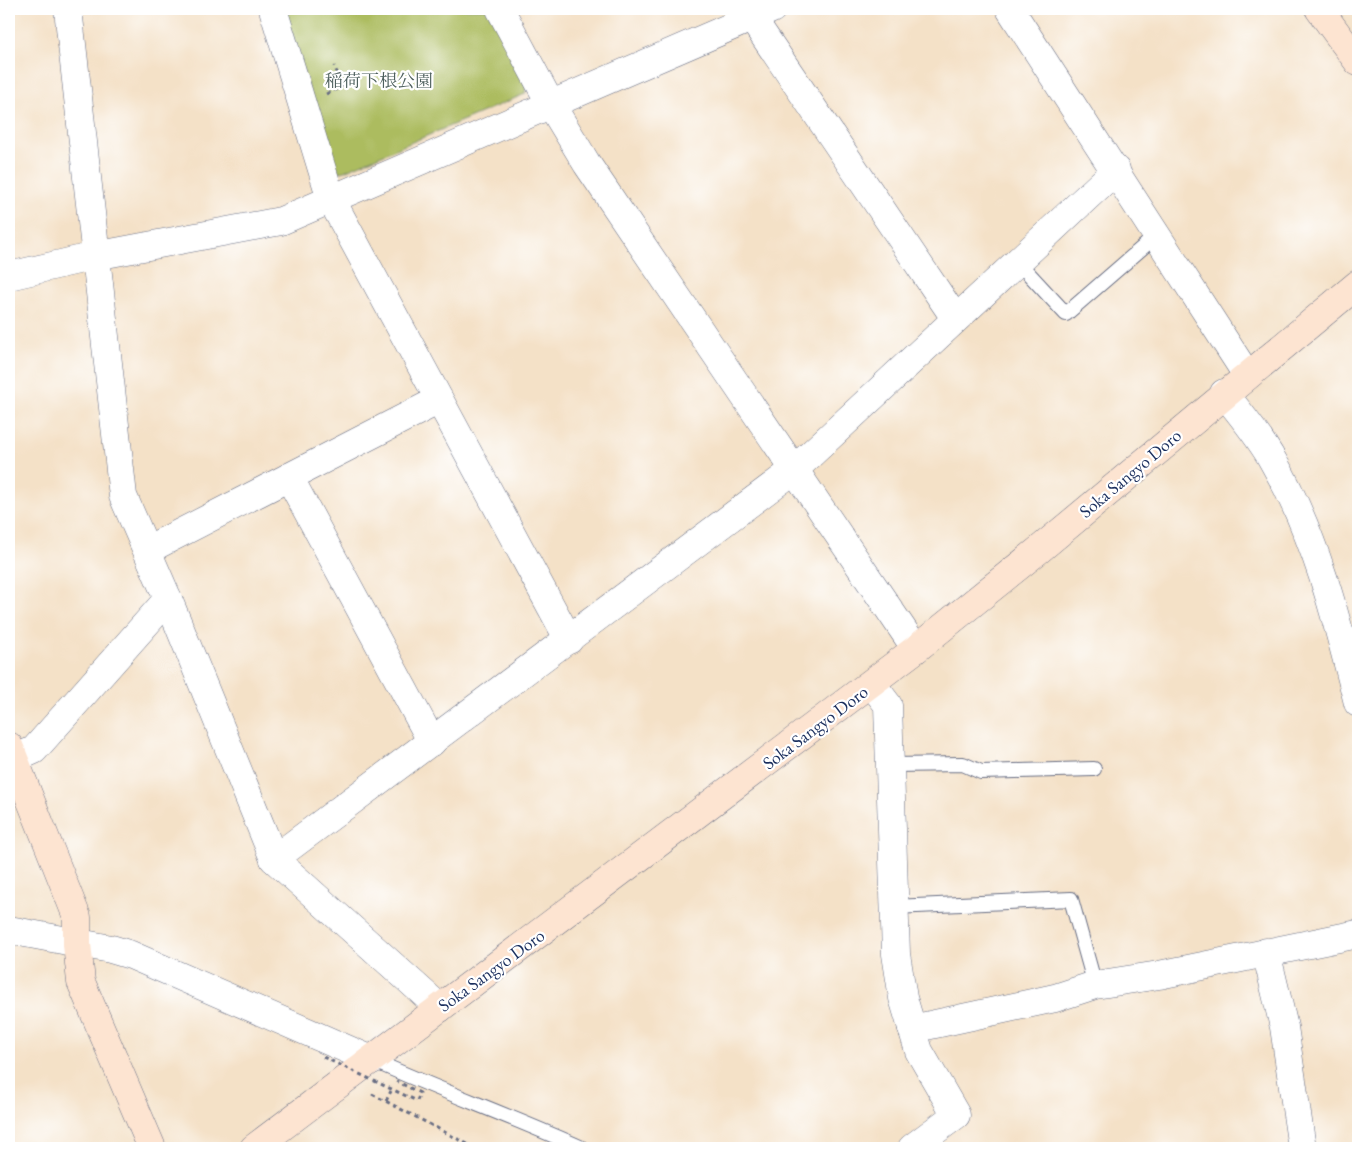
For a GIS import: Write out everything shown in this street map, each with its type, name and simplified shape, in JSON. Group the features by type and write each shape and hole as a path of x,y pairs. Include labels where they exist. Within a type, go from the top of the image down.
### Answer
{"main road":[{"path":"1319,9 1358,62"},
{"name":"Soka Sangyo Doro","path":"254,1148 872,684 1040,549 1224,393 1358,284"},
{"path":"11,752 77,917 77,944 81,982 152,1148"}],"street":[{"path":"68,9 123,496 168,599 274,859 440,1008"},
{"path":"272,9 331,199 568,640"},
{"path":"500,9 550,103 587,164 916,649"},
{"path":"1010,9 1247,375"},
{"path":"9,276 95,256 282,221 550,103 762,14 955,318"},
{"path":"274,859 794,470 1116,170"},
{"path":"1224,393 1272,459 1292,497 1319,562 1358,704"},
{"path":"147,550 439,400"},
{"path":"289,477 432,742"},
{"path":"11,752 34,750 168,599"},
{"path":"872,684 888,705 896,954 904,998 919,1051 956,1115 912,1148"},
{"path":"9,930 111,949 131,955 372,1060"},
{"path":"912,1029 1055,998 1095,985 1158,975 1358,934"},
{"path":"1266,952 1284,1027 1302,1148"}],"lane":[{"path":"1018,261 1066,314 1157,235"},
{"path":"891,765 963,764 982,772 1094,769"},
{"path":"894,907 1072,899 1095,985"},
{"path":"372,1060 416,1080 507,1114 582,1148"}],"path":[{"path":"302,103 343,86 334,66"},
{"path":"323,1057 417,1101 420,1093 396,1082"},
{"path":"371,1094 475,1148"}],"green space":[{"name":"稲荷下根公園","path":"284,9 487,9 527,82 525,94 342,172 334,170"}]}
